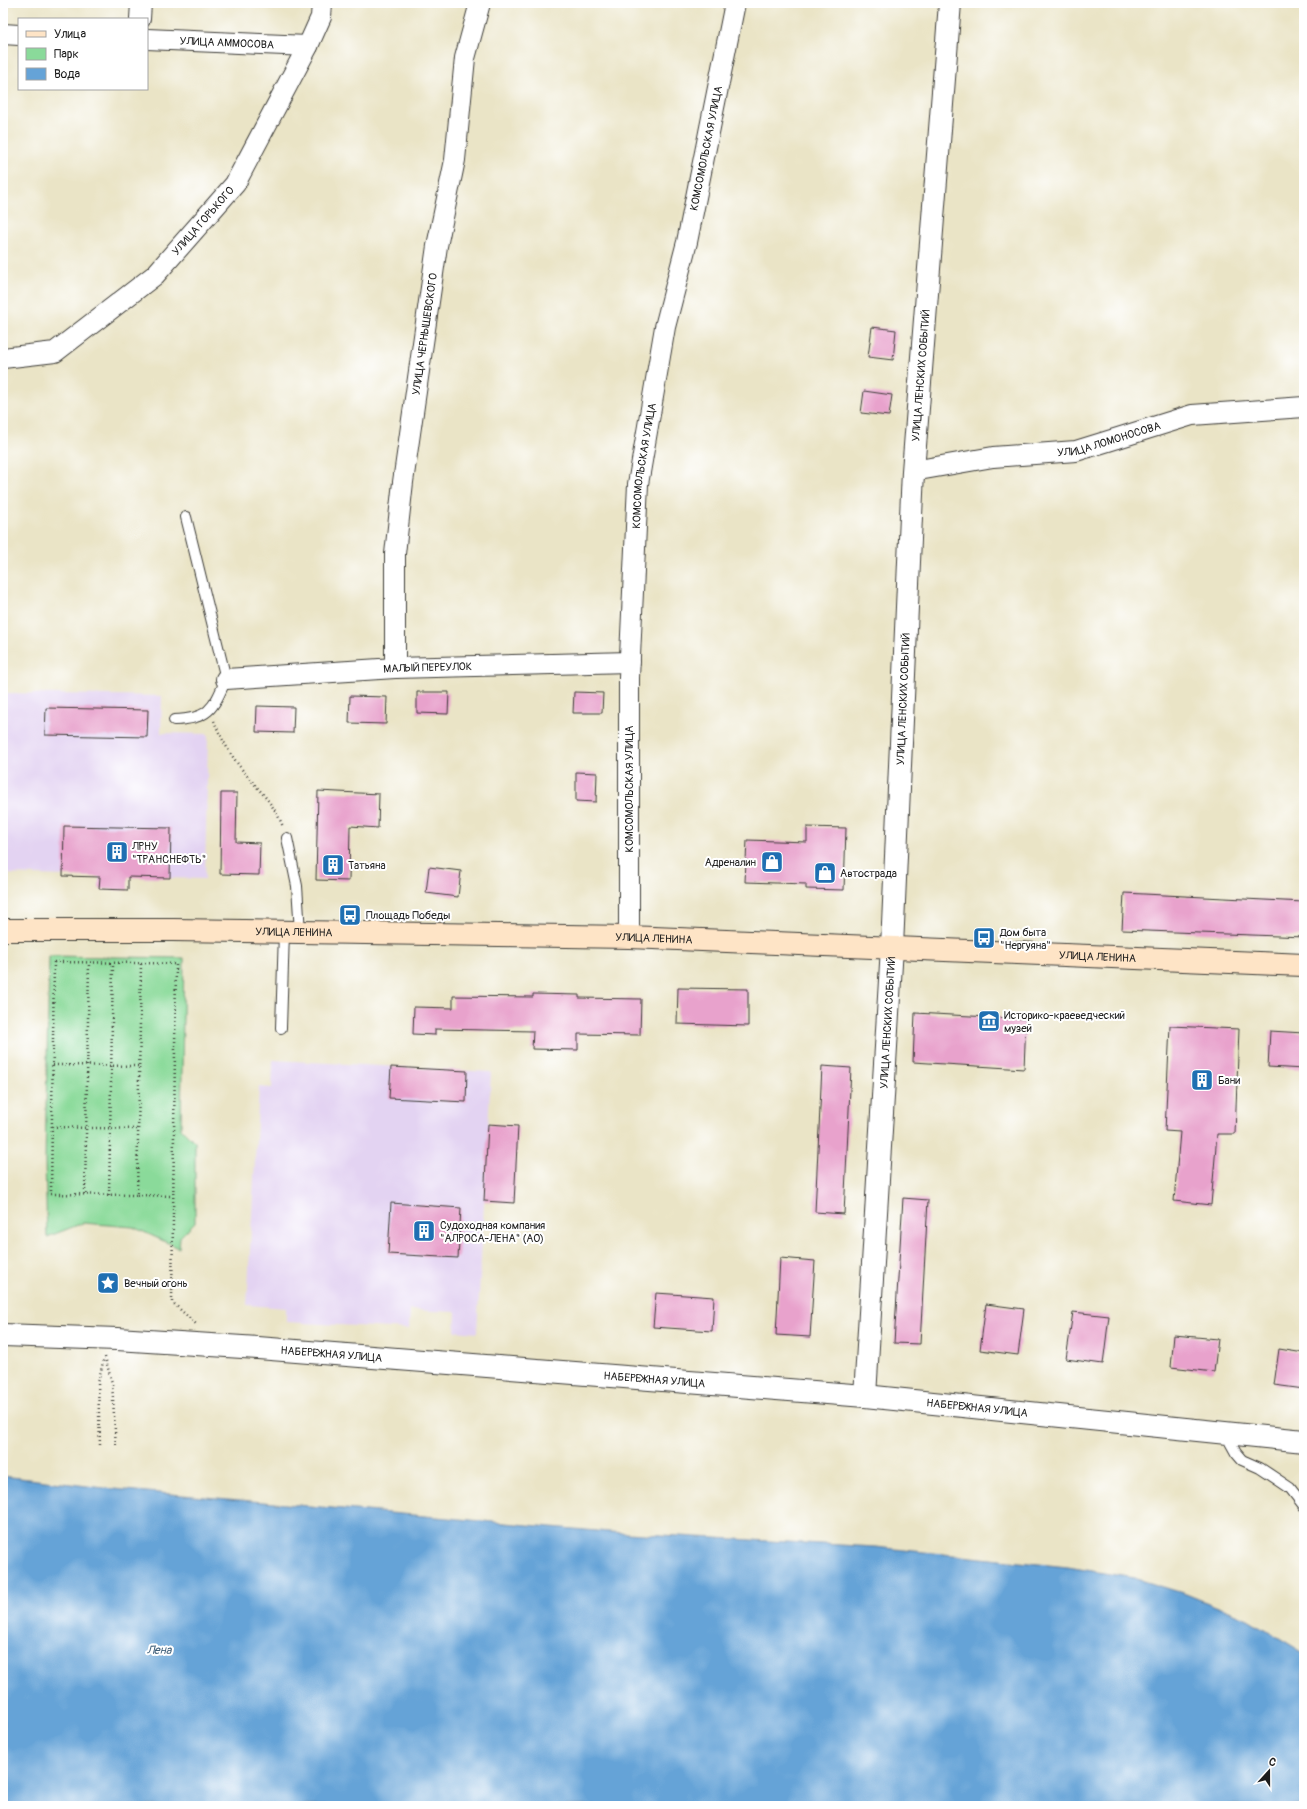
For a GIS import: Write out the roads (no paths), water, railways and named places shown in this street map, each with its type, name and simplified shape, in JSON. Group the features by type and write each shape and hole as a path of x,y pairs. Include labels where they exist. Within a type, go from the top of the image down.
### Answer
{"main road":[{"name":"УЛИЦА ЛЕНИНА","path":"3,930 292,932 629,937 1304,965"}],"street":[{"path":"140,18 141,3"},
{"name":"УЛИЦА ГОРЬКОГО","path":"3,358 55,352 154,276 235,184 308,46 321,17 322,3"},
{"name":"УЛИЦА ЧЕРНЫШЕВСКОГО","path":"395,668 395,554 403,482 437,246 455,160 464,58 480,3"},
{"name":"КОМСОМОЛЬСКАЯ УЛИЦА","path":"629,937 630,662 638,484 665,327 687,242 735,3"},
{"name":"УЛИЦА ЛЕНСКИХ СОБЫТИЙ","path":"865,1396 892,947 913,471 950,3"},
{"path":"3,34 18,34"},
{"name":"УЛИЦА АММОСОВА","path":"148,38 308,46"},
{"name":"УЛИЦА ЛОМОНОСОВА","path":"913,471 993,457 1076,451 1192,416 1304,407"},
{"name":"МАЛЫЙ ПЕРЕУЛОК","path":"226,679 395,668 630,662"},
{"name":"НАБЕРЕЖНАЯ УЛИЦА","path":"3,1335 202,1344 865,1396 1304,1441"}],"lane":[{"path":"174,720 192,719 203,715 218,700 226,679 186,517"},
{"path":"281,1028 297,886 287,838"},
{"path":"1225,1433 1236,1453 1242,1460 1260,1468 1290,1488 1304,1506"}],"water":[{"name":"Лена","path":"3,1476 113,1489 609,1532 876,1547 1068,1567 1134,1578 1186,1594 1248,1619 1304,1653 1304,1806 3,1806"}],"place":[{"name":"ЛРНУ \"ТРАНСНЕФТЬ\"","path":"117,852"},
{"name":"Адреналин","path":"772,862"},
{"name":"Татьяна","path":"333,865"},
{"name":"Автострада","path":"825,873"},
{"name":"Площадь Победы","path":"350,915"},
{"name":"Дом быта \"Нергуяна\"","path":"984,938"},
{"name":"Историко-краеведческий музей","path":"989,1021"},
{"name":"Бани","path":"1202,1080"},
{"name":"Судоходная компания \"АЛРОСА-ЛЕНА\" (АО)","path":"424,1231"},
{"name":"Вечный огонь","path":"108,1283"}]}
